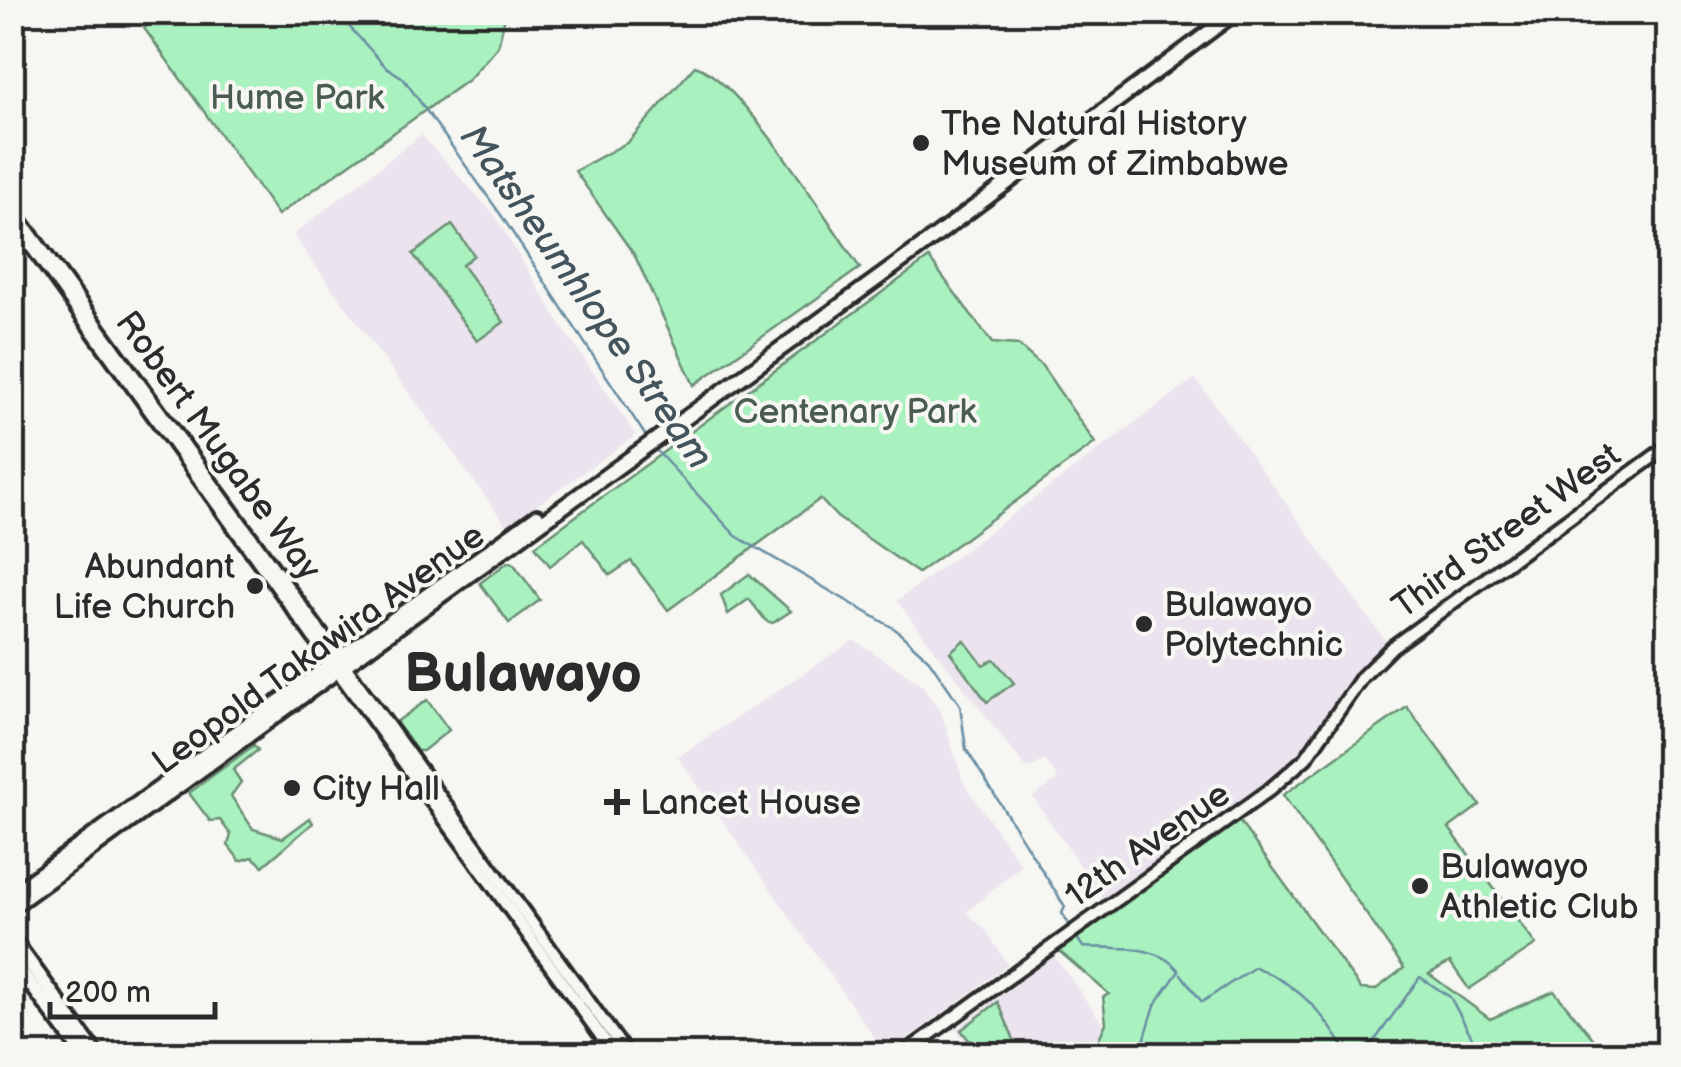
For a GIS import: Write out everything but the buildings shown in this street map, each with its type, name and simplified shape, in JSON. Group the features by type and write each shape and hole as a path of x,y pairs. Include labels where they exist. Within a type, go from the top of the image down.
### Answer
{"highway":[{"name":"Leopold Takawira Avenue","path":"12,894 338,664 650,439 1033,154 1054,144 1236,12"},
{"name":"Leopold Takawira Avenue","path":"12,907 338,664"},
{"path":"12,938 96,1054"},
{"path":"12,958 83,1054"}],"main road":[{"name":"Robert Mugabe Way","path":"12,208 614,1054"},
{"name":"Robert Mugabe Way","path":"12,220 628,1054"},
{"name":"Third Street West","path":"1392,647 1668,446"},
{"name":"12th Avenue","path":"903,1054 1241,812 1300,765 1362,678 1392,647"}],"shaded area":[{"path":"421,135 493,213 562,327 636,435 507,526 293,235"},
{"name":"Bulawayo Polytechnic","path":"1195,378 1389,646 1306,755 1105,902 1033,797 1058,779 1045,760 1027,769 897,601"},
{"path":"854,640 921,684 941,712 964,784 1021,865 967,912 987,932 1008,965 886,1054 678,757"},
{"path":"1054,956 1106,1028 1090,1053 975,1054 956,1029"}],"green space":[{"name":"Hume Park","path":"165,12 506,13 498,46 468,80 278,215 144,28"},
{"name":"Centenary Park","path":"695,66 714,77 759,124 860,268 694,385 635,256 575,171 628,142"},
{"path":"452,225 474,255 462,265 504,322 477,341 413,254"},
{"name":"Centenary Park","path":"929,258 992,343 1018,345 1042,366 1095,443 918,573 837,517 820,499 668,610 631,561 610,575 583,540 550,566 535,546"},
{"path":"508,562 513,563 540,600 509,623 480,583"},
{"path":"749,574 791,611 773,623 766,621 749,599 728,614 721,595"},
{"path":"964,640 983,665 994,659 1014,683 987,702 950,652"},
{"path":"427,700 449,730 423,751 417,751 396,722"},
{"path":"1407,707 1480,805 1449,828 1536,945 1469,989 1450,962 1429,974 1490,1019 1554,991 1606,1054 1092,1054 1106,1023 1103,997 1109,994 1059,951 1239,821 1361,989 1375,990 1404,968 1283,795"},
{"path":"254,745 258,750 233,770 241,782 231,796 253,829 283,838 310,818 313,823 263,866 253,857 240,861 228,845 231,835 220,820 210,821 189,793"},
{"path":"998,1002 1020,1054 980,1054 961,1030"}],"waterway":[{"name":"Matsheumhlope Stream","path":"336,12 385,66 403,78 501,215 647,438"},
{"name":"Matsheumhlope Stream","path":"655,449 736,536 895,629 929,660 960,705 966,749 1065,907 1062,913 1070,926"},
{"name":"Matsheumhlope Stream","path":"1074,933 1083,947 1148,952 1179,971 1155,1005 1140,1054"},
{"name":"Matsheumhlope Stream","path":"1181,974 1202,1002 1255,967 1271,974 1308,1001 1347,1053 1373,1043 1420,977 1450,997 1478,1048 1492,1054"}],"place":[{"name":"The Natural History Museum of Zimbabwe","path":"921,143"},
{"name":"Abundant Life Church","path":"255,586"},
{"name":"Bulawayo Polytechnic","path":"1144,624"},
{"name":"City Hall","path":"292,788"},
{"name":"Lancet House","path":"617,802"},
{"name":"Bulawayo Athletic Club","path":"1420,886"}],"district":[{"name":"Bulawayo","path":"523,672"}]}
